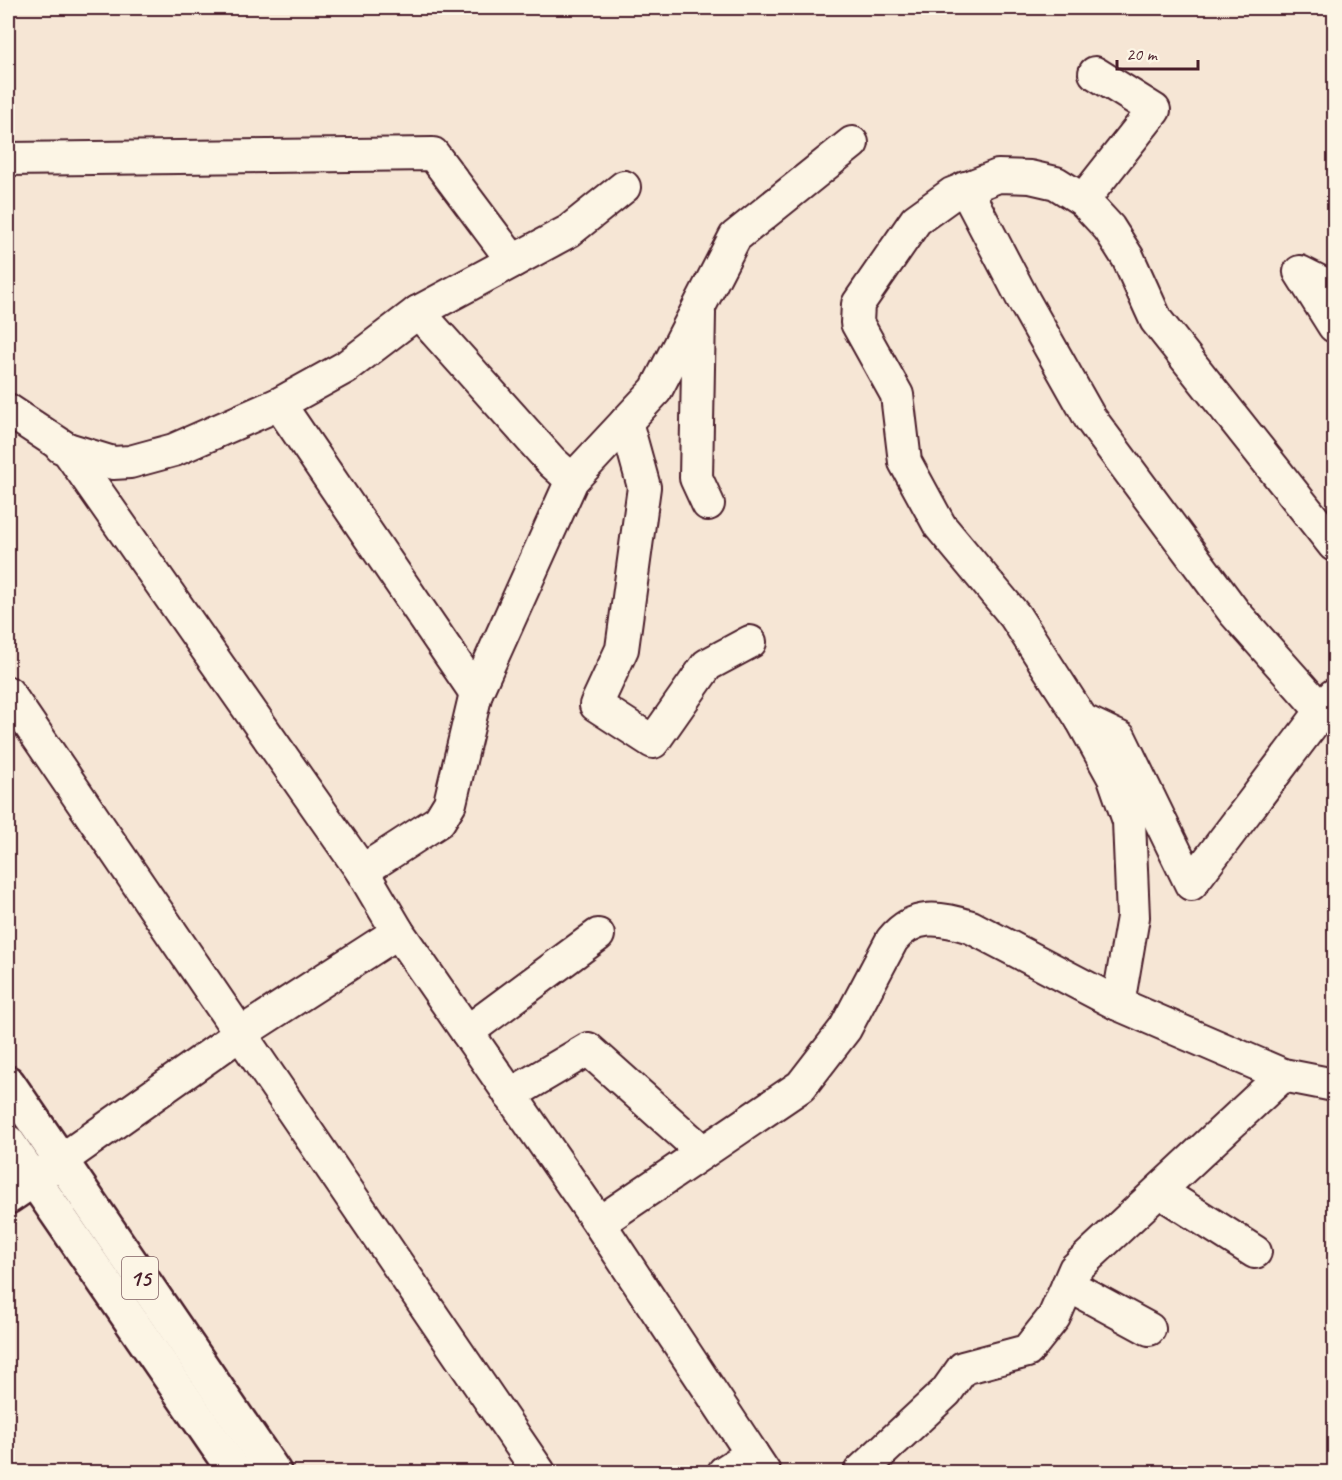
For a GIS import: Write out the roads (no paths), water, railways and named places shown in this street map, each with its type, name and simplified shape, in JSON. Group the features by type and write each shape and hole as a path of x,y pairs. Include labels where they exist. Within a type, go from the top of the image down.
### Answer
{"main road":[{"name":"15","path":"8,1083 274,1473"},
{"name":"15","path":"8,1142 20,1189 235,1473"}],"street":[{"path":"1083,200 1155,110 1095,73"},
{"path":"362,871 439,821 450,803 476,693 572,480 656,390 735,237 852,143"},
{"path":"8,159 434,154 513,261"},
{"path":"1118,1004 1133,917 1129,821 1114,778 1082,720 1015,616 940,526 904,462 897,395 857,323 858,304 916,220 952,194 998,176 1030,177 1056,183 1083,200 1109,228 1128,258 1156,320 1335,545"},
{"path":"8,436 67,448 113,463 130,462 174,450 279,404 346,366 418,312 569,231 624,187"},
{"path":"965,188 1024,301 1090,418 1234,612 1328,703 1191,884 1120,738 1082,720"},
{"path":"1335,289 1300,272 1335,326"},
{"path":"699,306 696,478 708,504"},
{"path":"418,312 552,462 572,480"},
{"path":"279,404 476,693"},
{"path":"8,410 67,448 362,871 398,932 599,1223 758,1463 724,1473"},
{"path":"626,422 644,487 622,649 596,705 653,742 707,665 750,642"},
{"path":"8,693 539,1473"},
{"path":"599,1223 801,1086 845,1029 892,940 903,927 922,919 949,920 971,927 1118,1004 1283,1075 1335,1085"},
{"path":"20,1189 240,1034 398,932"},
{"path":"467,1032 598,935"},
{"path":"510,1095 588,1049 703,1152"},
{"path":"860,1473 946,1392 963,1368 1027,1351 1054,1317 1075,1269 1283,1075"},
{"path":"1159,1191 1255,1252"},
{"path":"1068,1285 1149,1329"}]}
